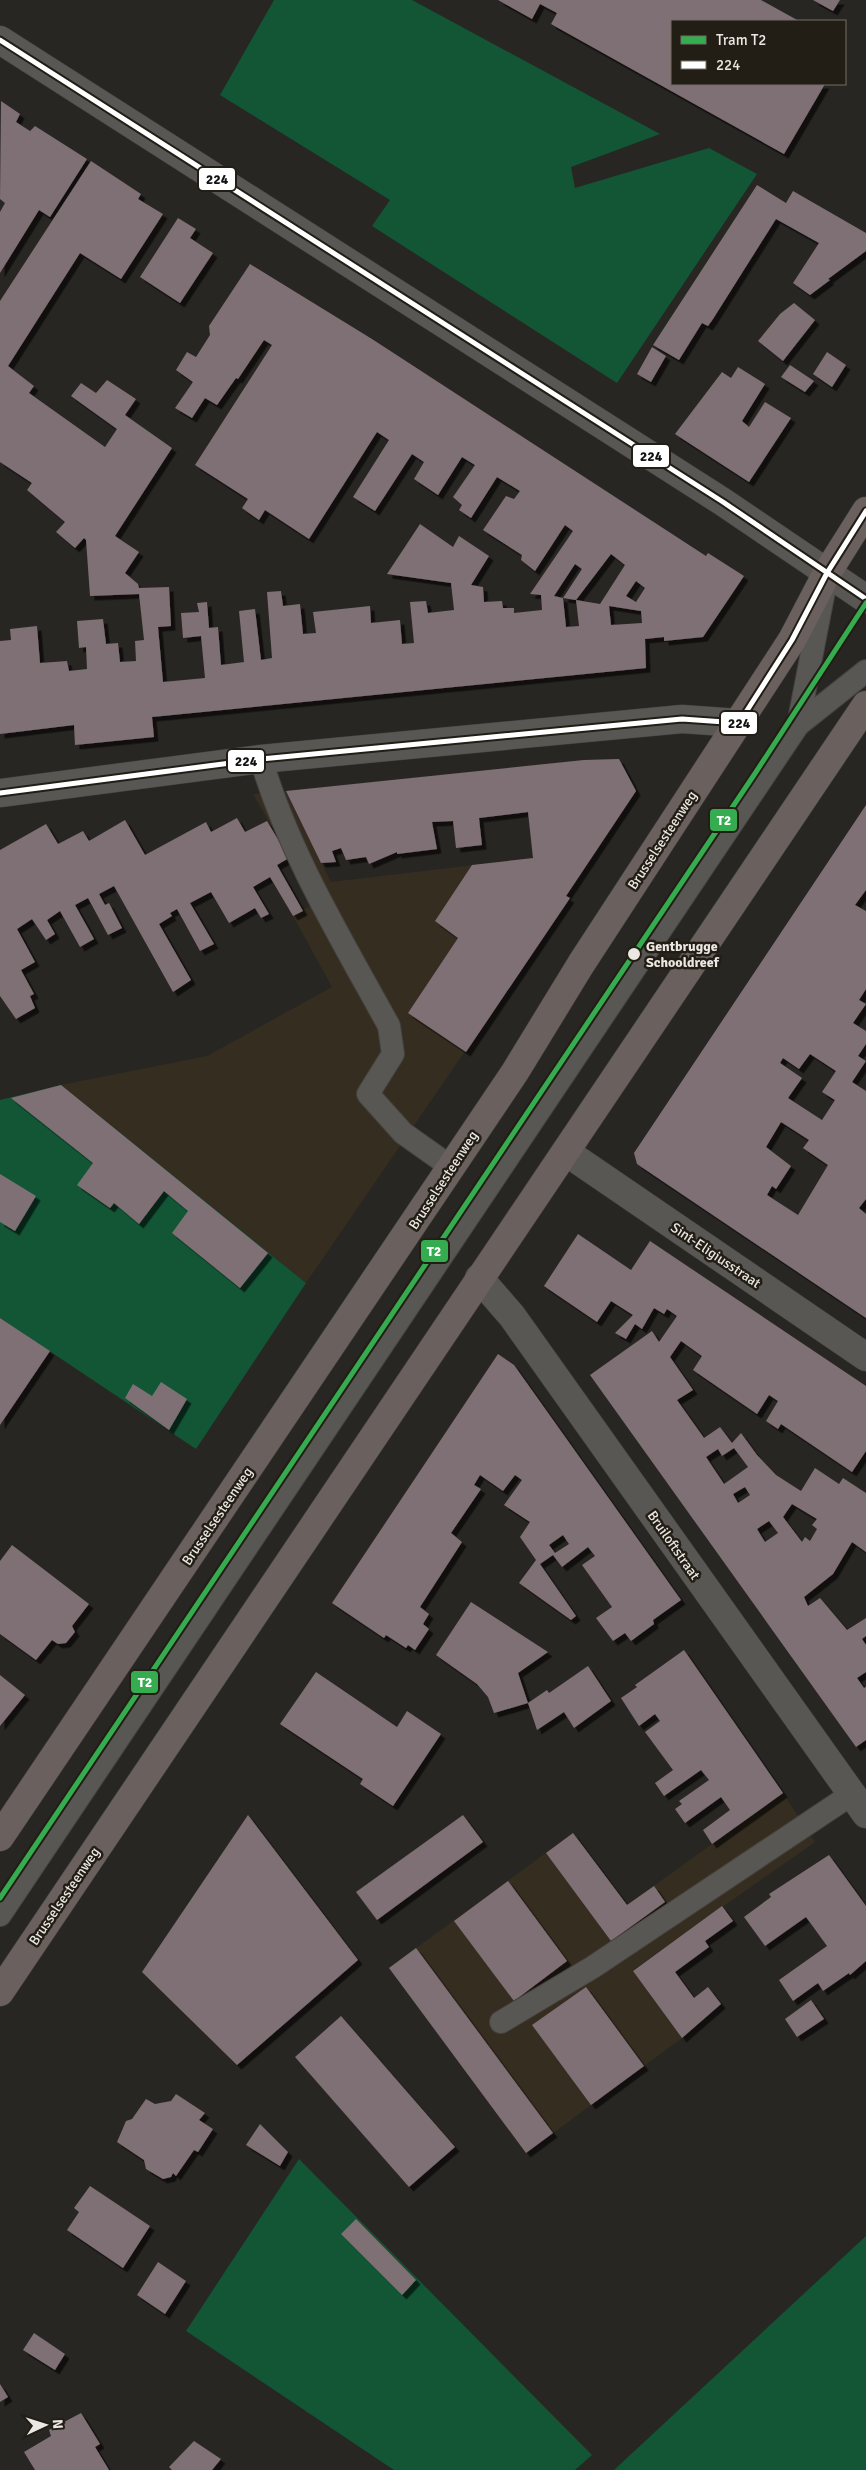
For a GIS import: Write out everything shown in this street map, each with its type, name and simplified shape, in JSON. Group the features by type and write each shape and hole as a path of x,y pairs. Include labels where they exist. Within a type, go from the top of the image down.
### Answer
{"main road":[{"name":"Brusselsesteenweg","path":"0,1837 515,1072 581,964 792,640 827,573 866,511"},
{"name":"Brusselsesteenweg","path":"0,1992 866,705"}],"street":[{"path":"0,40 730,507 866,598"},
{"path":"0,793 261,759 682,720 739,723"},
{"name":"Sint-Eligiusstraat","path":"566,1152 866,1357"},
{"name":"Bruiloftstraat","path":"479,1278 512,1316 859,1804"}],"lane":[{"path":"798,725 827,573"},
{"path":"0,1916 798,725 866,671"},
{"path":"261,759 271,792 294,849 389,1026 393,1054 368,1094 403,1132 451,1167"},
{"path":"502,2022 859,1804"}],"shaded area":[{"path":"619,759 566,896 570,898 306,1283 61,1085 207,1056 332,987 293,916 315,903 253,794 286,791 331,882 533,858 523,766 584,760"},
{"path":"783,1793 815,1842 633,1970 682,2038 526,2153 389,1968 573,1833 627,1905"}],"green space":[{"path":"274,0 412,0 660,134 571,167 575,188 709,148 757,174 617,383 372,226 390,200 220,95"},
{"path":"61,1085 306,1283 196,1449 0,1318 0,1100"},
{"path":"299,2159 592,2455 575,2470 394,2470 186,2331"},
{"path":"866,2236 866,2470 614,2470"}],"building":[{"path":"498,0 761,0 797,20 671,20 671,85 824,85 784,154 551,24 557,13 540,4 532,19"},
{"path":"813,0 840,0 833,11"},
{"path":"1,101 20,114 16,122 30,131 35,126 87,159 50,217 39,210 0,273 0,212 5,203 0,199"},
{"path":"91,161 141,194 138,199 163,214 121,279 80,253 8,366 34,386 29,393 105,447 117,429 71,396 81,383 96,393 107,380 136,399 125,415 172,448 115,536 139,552 125,573 138,584 139,588 169,587 171,626 158,627 163,682 205,678 201,636 183,638 181,613 199,612 197,603 207,602 209,628 218,627 221,665 244,662 239,611 255,609 261,660 272,658 267,592 281,591 283,606 300,604 303,634 316,633 313,612 370,606 371,623 400,620 402,644 414,643 410,602 426,601 428,613 454,610 451,583 387,574 420,524 453,547 459,536 489,556 471,585 483,587 484,602 502,601 503,608 514,608 514,613 542,610 541,595 530,594 573,531 565,525 535,571 521,560 522,555 483,530 506,496 514,499 520,491 497,477 471,518 459,510 462,505 453,497 475,465 462,457 438,495 414,479 424,462 412,454 375,511 353,497 389,440 377,432 309,539 265,510 259,520 242,508 248,499 195,465 272,345 264,340 238,379 236,378 217,405 205,398 192,418 175,408 193,382 176,370 187,352 196,357 210,335 209,326 250,264 372,339 706,556 708,553 744,576 703,637 664,641 664,637 645,639 646,668 152,717 154,737 75,745 74,725 0,734 0,641 11,640 10,629 37,626 40,663 67,661 69,671 87,669 86,647 79,648 77,621 103,619 106,644 118,643 120,662 136,661 135,641 144,640 139,594 90,596 86,540 84,538 75,548 56,532 65,522 27,490 32,483 0,462 0,301","holes":["611,554 625,565 600,604 576,600","575,564 582,569 563,598 554,596","636,581 645,588 636,602 626,596","563,598 576,600 579,626 566,627","609,606 641,611 642,623 611,625"]},
{"path":"757,185 786,203 793,191 866,233 866,251 810,295 793,283 819,243 776,219 713,319 708,326 702,323 679,360 653,345"},
{"path":"178,218 196,229 190,238 213,253 180,303 140,277"},
{"path":"794,303 815,320 783,361 758,341 780,314"},
{"path":"652,347 666,356 651,382 637,374"},
{"path":"827,352 846,365 832,387 813,374"},
{"path":"790,365 814,381 805,392 781,377"},
{"path":"738,367 765,384 742,421 749,427 765,402 791,418 749,482 675,434 722,372 731,378"},
{"path":"619,759 636,791 566,896 570,898 466,1052 408,1013 458,938 435,921 472,865 533,858 528,812 479,818 482,845 456,848 453,821 432,822 437,849 397,854 397,852 369,864 366,857 346,860 341,848 332,851 336,862 321,863 286,791 584,760"},
{"path":"866,805 866,890 855,905 866,911 866,989 859,1000 866,1004 853,1023 866,1031 866,1044 858,1056 866,1061 852,1082 866,1091 866,1199 859,1208 866,1214 866,1318 637,1164 634,1153","holes":["810,1054 836,1071 822,1092 835,1100 822,1120 788,1098 802,1078 780,1063 783,1058 799,1069","781,1122 809,1140 803,1148 828,1165 798,1215 767,1195 772,1186 776,1189 791,1166 766,1147"]},
{"path":"237,818 245,832 267,821 289,858 277,865 303,911 293,916 270,877 253,887 269,914 261,918 255,908 229,923 211,892 190,903 214,944 200,951 177,909 170,913 172,916 159,924 191,980 173,992 114,886 99,894 105,905 109,903 122,928 108,935 88,898 75,905 94,939 80,947 60,911 47,920 55,934 46,940 32,919 17,929 35,962 21,970 34,994 30,996 35,1008 16,1019 0,996 0,850 46,824 58,844 83,831 89,841 125,820 145,855 206,822 211,832"},
{"path":"61,1085 268,1253 240,1288 172,1233 188,1211 164,1191 139,1224 114,1203 110,1208 77,1185 93,1163 11,1098"},
{"path":"0,1174 36,1196 15,1231 0,1222"},
{"path":"578,1234 631,1270 650,1241 866,1386 866,1451 852,1472 781,1424 778,1429 766,1421 778,1401 769,1395 757,1414 693,1370 702,1356 681,1341 670,1357 693,1390 677,1400 704,1438 720,1427 732,1443 741,1433 757,1455 776,1475 801,1491 815,1468 839,1484 843,1478 866,1493 866,1552 852,1542 833,1574 804,1597 808,1606 820,1598 847,1630 866,1618 866,1636 862,1639 866,1645 866,1672 857,1678 864,1688 866,1687 866,1740 856,1747 590,1375 652,1331 659,1342 677,1316 667,1309 664,1314 654,1308 642,1329 635,1324 626,1339 615,1333 633,1315 611,1301 597,1322 544,1286","holes":["734,1448 748,1467 724,1484 706,1457 718,1449 722,1456","745,1487 750,1495 738,1503 733,1494","792,1504 817,1519 812,1525 817,1529 810,1541 805,1537 802,1542 783,1517","769,1521 778,1533 765,1542 757,1529"]},
{"path":"0,1318 50,1351 0,1425"},
{"path":"498,1354 514,1365 681,1600 653,1620 654,1624 631,1641 625,1633 613,1641 596,1618 612,1607 582,1565 595,1556 588,1547 562,1567 553,1555 540,1564 576,1616 571,1620 519,1583 536,1560 520,1537 530,1522 504,1505 522,1480 515,1475 503,1491 480,1475 474,1485 481,1489 451,1533 462,1542 420,1607 429,1614 423,1624 429,1629 415,1650 408,1645 406,1648 386,1635 384,1638 332,1603","holes":["563,1535 569,1544 555,1553 549,1545"]},
{"path":"161,1382 187,1399 169,1430 125,1398 133,1384 152,1396"},
{"path":"12,1545 89,1604 72,1626 75,1632 66,1643 58,1644 52,1640 36,1660 0,1634 0,1561"},
{"path":"471,1602 548,1652 518,1673 528,1703 494,1713 488,1697 477,1684 436,1655"},
{"path":"684,1650 783,1793 712,1844 703,1830 730,1810 721,1797 685,1823 675,1809 682,1804 679,1801 709,1780 701,1770 664,1796 655,1783 673,1770 645,1732 660,1721 655,1714 639,1726 621,1698 637,1687 635,1685"},
{"path":"588,1666 611,1701 574,1728 564,1712 537,1730 528,1703 547,1690 549,1693"},
{"path":"316,1672 397,1727 407,1711 441,1734 393,1806 360,1784 363,1779 280,1724"},
{"path":"0,1675 25,1695 0,1726"},
{"path":"248,1815 358,1960 237,2065 142,1972"},
{"path":"463,1815 483,1842 377,1920 356,1892"},
{"path":"573,1833 627,1905 654,1886 665,1902 611,1941 546,1853"},
{"path":"829,1855 866,1906 866,1961 850,1975 849,1973 823,1991 818,1983 793,2001 779,1980 827,1946 806,1917 765,1946 744,1917 771,1897 769,1894"},
{"path":"508,1881 567,1961 514,2001 454,1921"},
{"path":"722,1906 733,1921 705,1941 709,1947 675,1972 694,1998 708,1987 721,2004 682,2038 633,1971"},
{"path":"416,1948 553,2133 526,2153 389,1968"},
{"path":"586,1987 644,2066 591,2105 532,2025"},
{"path":"811,2000 824,2019 797,2037 785,2019"},
{"path":"341,2016 455,2147 409,2187 295,2057"},
{"path":"176,2094 205,2113 199,2120 213,2129 198,2152 194,2150 176,2176 173,2173 171,2177 163,2179 146,2169 144,2160 117,2142 126,2121 132,2119 146,2099 155,2104 171,2101"},
{"path":"260,2124 288,2152 280,2166 246,2145"},
{"path":"90,2186 150,2226 123,2268 67,2230 79,2212 74,2208"},
{"path":"356,2219 416,2280 402,2295 341,2234"},
{"path":"158,2262 186,2281 165,2314 137,2295"},
{"path":"34,2333 65,2354 55,2370 23,2350"},
{"path":"0,2384 8,2397 0,2402"},
{"path":"81,2413 100,2444 95,2447 109,2470 35,2470 24,2452 51,2436 49,2430"},
{"path":"194,2441 221,2459 212,2470 172,2470 169,2467"}],"tram line":[{"name":"T2","path":"0,1898 754,775 866,603"}],"transit line":[{"name":"224","path":"0,40 723,502 866,599"},
{"name":"224","path":"0,793 261,759 682,719 739,723 792,640 827,573 866,511"}],"place":[{"name":"Gentbrugge Schooldreef","path":"634,954"}]}
